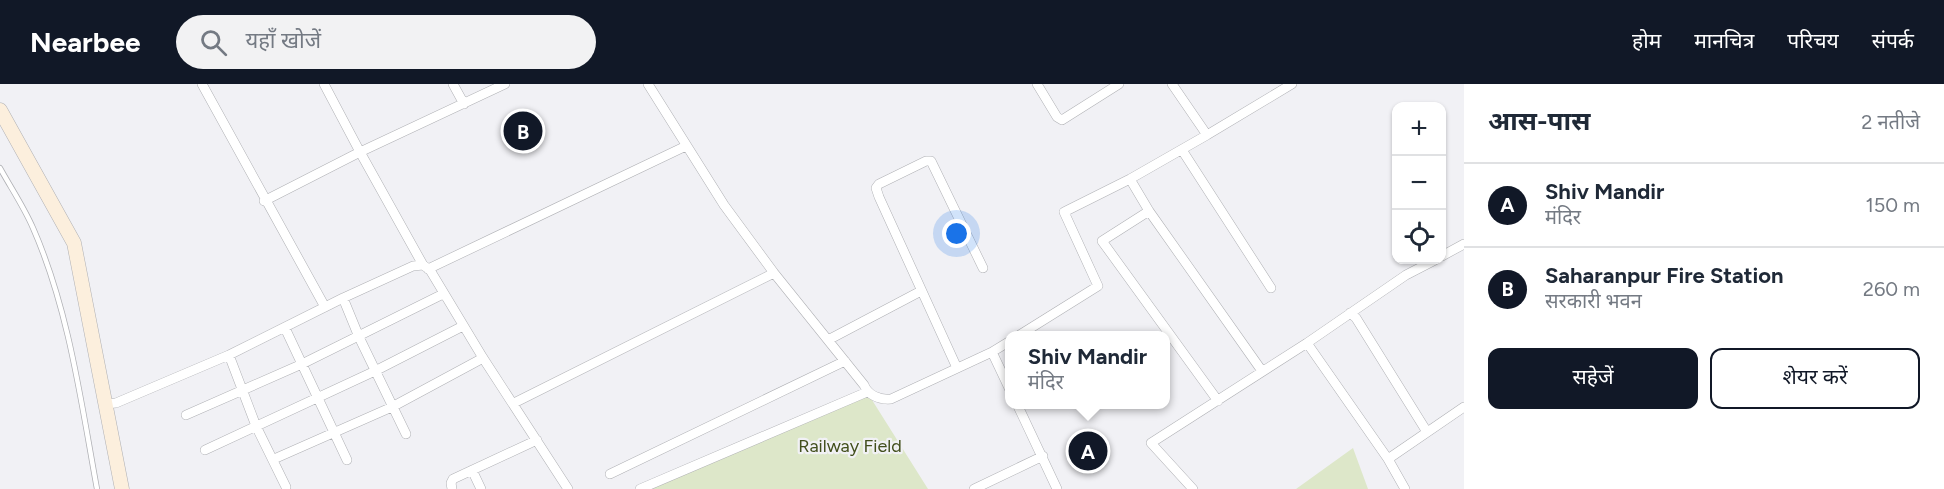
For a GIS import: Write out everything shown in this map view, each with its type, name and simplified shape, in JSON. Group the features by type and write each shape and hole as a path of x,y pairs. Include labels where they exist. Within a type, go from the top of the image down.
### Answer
{"street":[{"path":"202,84 241,153 264,201 325,307"},
{"path":"324,84 360,153 426,267 568,489"},
{"path":"453,84 464,104"},
{"path":"264,201 505,84"},
{"path":"648,84 724,205 774,273 864,385 867,392 880,399 891,399 992,352 1005,343"},
{"path":"1037,84 1057,117 1062,120 1119,84"},
{"path":"1172,84 1207,135"},
{"path":"1026,331 1097,288 1097,282 1064,212 1182,150 1276,88 1292,84"},
{"path":"0,110 74,243 122,489"},
{"path":"105,404 116,403 229,355 343,298 413,266 426,267 686,146"},
{"path":"1182,150 1271,288"},
{"path":"957,368 876,188 881,182 930,160 934,164 983,268"},
{"path":"1130,179 1149,211 1262,371"},
{"path":"1149,211 1102,241 1168,331"},
{"path":"1446,254 1464,244"},
{"path":"1193,489 1151,443 1307,343 1406,275 1427,264"},
{"path":"514,403 774,273"},
{"path":"828,340 921,291"},
{"path":"186,415 302,364 443,294"},
{"path":"343,298 405,434"},
{"path":"1350,314 1356,318 1426,432"},
{"path":"205,450 375,371 463,326"},
{"path":"285,328 347,460"},
{"path":"1170,334 1218,400"},
{"path":"1307,343 1388,459 1405,489"},
{"path":"992,352 1005,379"},
{"path":"229,355 256,426 286,487"},
{"path":"273,459 392,407 483,358"},
{"path":"610,474 845,361"},
{"path":"640,489 867,392"},
{"path":"1388,459 1464,407"},
{"path":"1019,409 1057,489"},
{"path":"452,489 453,479 537,440"},
{"path":"974,489 1042,456"},
{"path":"472,470 480,489"}],"lane":[{"path":"0,168 33,227 49,271 66,330 97,489"}],"green space":[{"name":"Railway Field","path":"867,392 928,489 640,489"},
{"path":"1353,448 1368,489 1296,489"}],"place":[{"name":"Saharanpur Fire Station","path":"523,131"},
{"name":"Shiv Mandir","path":"1088,451"}]}
